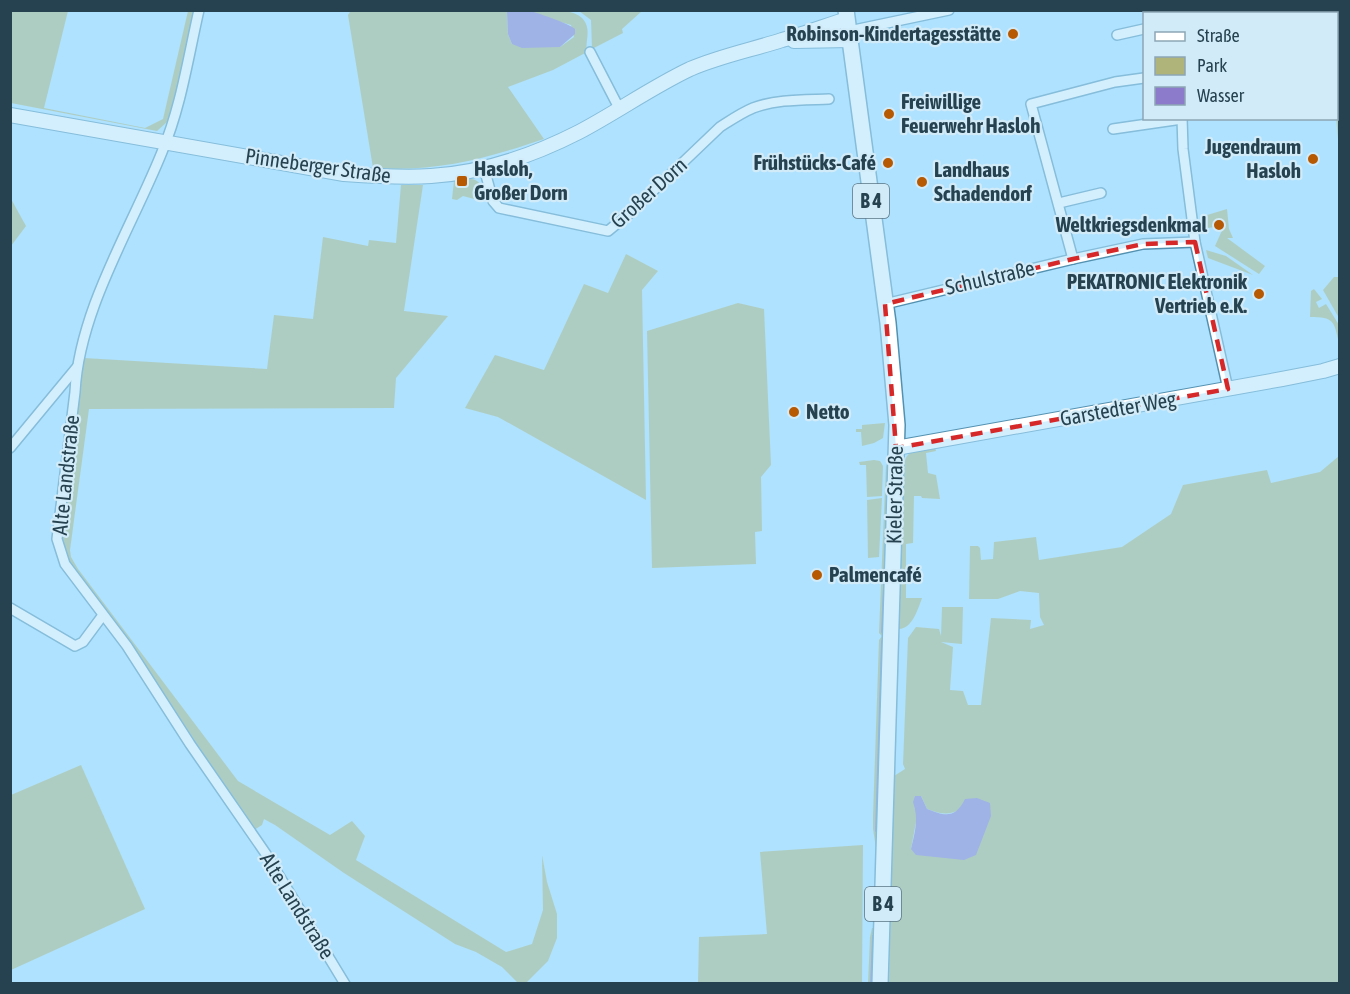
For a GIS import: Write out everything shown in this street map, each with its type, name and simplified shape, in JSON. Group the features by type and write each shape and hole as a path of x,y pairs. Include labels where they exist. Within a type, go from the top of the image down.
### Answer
{"main road":[{"name":"Pinneberger Straße","path":"10,116 344,174 433,176 484,168 533,153 692,69 722,56 848,25"},
{"name":"Pinneberger Straße","path":"780,41 848,25"},
{"name":"Kieler Straße","path":"848,25 895,394 896,448 880,984"},
{"name":"Garstedter Weg","path":"896,448 1323,371 1340,366"}],"street":[{"name":"Alte Landstraße","path":"199,10 166,144 102,288 84,336 76,367 57,539 64,564 127,646 190,744 266,854 345,984"},
{"path":"848,25 949,10"},
{"path":"1117,35 1143,29"},
{"path":"590,52 619,108"},
{"path":"1073,259 1031,104 1115,82 1143,78"},
{"name":"Großer Dorn","path":"484,168 494,201 499,208 608,231 720,127 735,117 754,108 773,103 829,99"},
{"path":"1113,129 1175,120"},
{"path":"1182,120 1195,242 1228,388"},
{"path":"1059,203 1101,193"},
{"name":"Schulstraße","path":"885,304 1143,244 1195,242"},
{"path":"10,448 76,367"},
{"path":"10,608 75,646 83,642 103,615"}],"highlighted area":[{"path":"1195,242 1228,389 896,448 885,304 1143,244"}],"green space":[{"path":"351,10 507,11 508,34 512,44 560,47 574,37 571,25 536,15 530,11 569,12 582,18 586,24 587,52 553,70 508,87 544,139 501,153 440,166 373,168 348,15"},
{"path":"10,11 68,11 44,108 145,128 163,119 188,11 195,11 167,122 157,131 11,103"},
{"path":"579,11 642,11 622,29 623,33 592,49 591,20"},
{"path":"1338,44 1340,44 1339,150 1336,120"},
{"path":"470,179 478,182 484,195 478,200 463,196 457,200 452,199 454,181"},
{"path":"401,185 423,185 404,311 448,316 396,378 394,408 89,409 70,550 71,557 238,781 330,835 352,821 365,836 356,860 506,952 532,944 543,910 542,855 547,882 557,914 557,938 548,961 526,983 518,983 502,967 476,952 455,944 344,873 275,825 264,819 262,825 254,830 116,624 67,563 61,538 84,358 267,369 274,315 313,319 323,237 368,246 369,240 396,243"},
{"path":"10,197 26,226 11,246 10,246"},
{"path":"1227,209 1229,229 1233,238 1227,238 1265,266 1259,274 1215,246 1224,226 1217,222 1215,227 1208,228 1202,220 1204,216"},
{"path":"1206,250 1226,256 1253,275 1208,258"},
{"path":"626,254 658,271 642,290 646,500 498,417 465,408 495,355 544,370 584,284 608,293"},
{"path":"1334,277 1339,277 1339,318 1323,290"},
{"path":"1314,289 1322,299 1316,302 1319,308 1326,304 1339,325 1339,343 1332,322 1324,318 1310,317 1311,291"},
{"path":"738,303 764,309 771,465 761,477 762,531 755,532 756,564 652,568 647,331"},
{"path":"885,423 883,438 862,446 861,432 856,432 856,429 862,429 862,425"},
{"path":"935,447 936,451 926,453 928,473 936,475 940,499 914,496 913,543 906,544 906,598 922,598 911,622 908,626 899,629 897,624 905,461 913,451"},
{"path":"1339,456 1339,983 889,984 894,776 905,769 903,764 908,638 916,627 939,629 941,636 942,607 963,607 962,644 941,642 953,647 950,690 963,691 968,705 981,705 991,618 1031,620 1030,629 1044,625 1040,617 1039,593 1020,591 998,599 969,599 970,546 980,548 981,560 993,559 994,542 1036,537 1039,560 1122,547 1171,514 1183,485 1267,470 1271,483 1320,472","holes":["921,796 927,809 947,814 960,809 911,849"]},
{"path":"880,461 883,466 882,496 867,497 866,465 860,465 859,462"},
{"path":"886,464 889,473 876,848 873,816 879,640 882,636 879,633"},
{"path":"882,498 879,557 868,558 867,500"},
{"path":"81,765 145,909 11,970 11,795"},
{"path":"863,845 862,983 698,983 699,937 767,934 760,852"},
{"path":"872,928 876,928 874,983 868,984 870,937"}],"water":[{"path":"526,10 543,15 572,27 575,29 575,34 560,47 522,48 512,44 508,34 507,11"},
{"path":"915,796 921,796 927,809 944,814 953,813 965,799 977,798 990,803 991,816 976,855 964,860 916,855 911,849 916,826 913,802"}],"waterway":[{"path":"882,632 886,542"},
{"path":"876,831 882,641"},
{"path":"871,984 873,936"}],"place":[{"name":"Robinson-Kindertagesstätte","path":"1013,34"},
{"name":"Freiwillige Feuerwehr Hasloh","path":"889,114"},
{"name":"Jugendraum Hasloh","path":"1313,159"},
{"name":"Frühstücks-Café","path":"888,163"},
{"name":"Hasloh, Großer Dorn","path":"462,181"},
{"name":"Landhaus Schadendorf","path":"922,182"},
{"name":"Weltkriegsdenkmal","path":"1219,225"},
{"name":"PEKATRONIC Elektronik Vertrieb e.K.","path":"1259,294"},
{"name":"Netto","path":"794,412"},
{"name":"Palmencafé","path":"817,575"}]}
